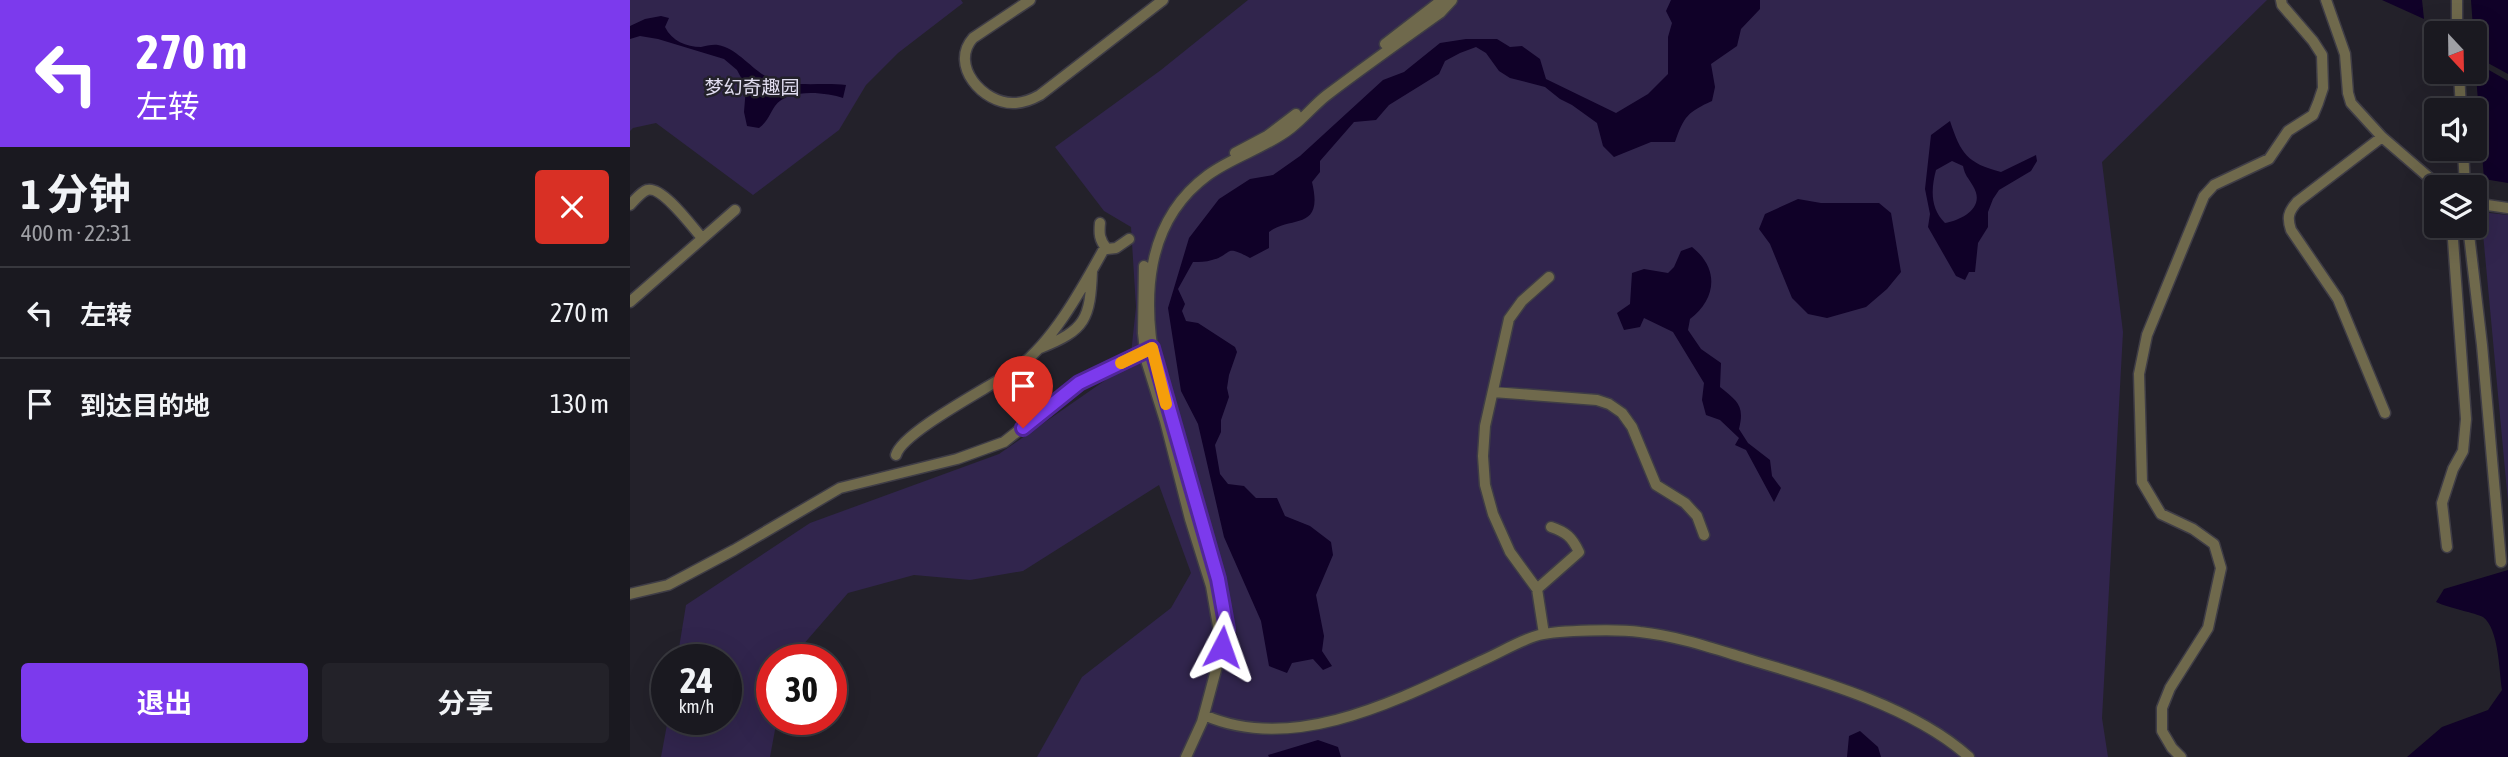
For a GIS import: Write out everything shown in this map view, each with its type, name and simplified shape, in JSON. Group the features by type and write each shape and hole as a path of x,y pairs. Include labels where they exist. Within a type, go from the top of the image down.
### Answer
{"street":[{"path":"1030,0 973,38 966,46 964,57 971,78 977,87 999,101 1024,103 1040,95 1163,0"},
{"path":"1186,757 1204,715 1227,629 1218,579 1148,349 1143,321 1144,268 1149,247 1158,225 1183,188 1214,164 1289,121 1318,94 1442,0"},
{"path":"1148,349 1151,265 1155,248 1177,204 1209,174 1268,144 1292,127 1325,97 1440,13 1452,0"},
{"path":"2181,757 2162,731 2162,708 2171,688 2208,628 2221,568 2214,544 2193,529 2161,514 2142,482 2139,374 2147,335 2204,195 2214,186 2269,159 2288,131 2313,115 2318,103 2323,88 2322,54 2282,5 2281,0"},
{"path":"2326,0 2345,54 2351,103 2382,137 2426,175"},
{"path":"2457,0 2457,21"},
{"path":"2382,137 2297,202 2289,211 2288,221 2291,230 2338,299 2385,413"},
{"path":"630,205 646,190 653,189 662,193 702,239"},
{"path":"2487,205 2508,208"},
{"path":"630,302 735,210"},
{"path":"1100,223 1098,234 1105,247"},
{"path":"2447,547 2442,503 2453,469 2463,451 2466,419 2453,238"},
{"path":"2469,238 2482,345 2501,562"},
{"path":"1105,247 1116,248 1129,239"},
{"path":"896,455 898,448 929,423 1015,370 1039,349 1105,247"},
{"path":"1039,349 1059,341 1088,316 1093,269"},
{"path":"1544,634 1536,589 1510,552 1499,530 1485,485 1483,456 1485,426 1509,318 1522,300 1549,277"},
{"path":"630,594 668,585 840,488 957,459 1004,442 1079,383 1148,349"},
{"path":"1493,392 1597,400 1609,404 1622,414 1632,427 1656,485 1685,503 1697,516 1704,535"},
{"path":"1536,589 1580,552 1573,539 1550,527"},
{"path":"1204,715 1222,723 1266,729 1309,725 1363,714 1544,634 1638,631 1689,642 1775,667 1882,704 1917,720 1969,757"}],"green space":[{"name":"梦幻奇趣园","path":"630,0 961,0 963,3 898,53 866,85 839,130 753,195 656,123 630,131"},
{"path":"1248,0 2267,0 2102,162 2123,332 2102,718 2108,757 1037,757 1082,677 1171,608 1191,573 1159,485 1023,571 970,580 914,575 848,593 804,644 756,644 756,735 774,735 770,757 661,757 665,735 742,735 742,644 680,644 686,605 810,523 999,454 1130,363 1136,307 1131,227 1104,211 1055,147 1161,70"},
{"path":"2487,213 2508,215 2508,502 2483,238 2487,238"}],"shaded area":[{"path":"1671,0 1760,0 1760,9 1741,29 1737,46 1711,64 1715,87 1712,101 1688,116 1675,142 1651,142 1614,157 1603,146 1597,123 1545,87 1510,78 1499,71 1486,53 1476,47 1445,61 1439,74 1389,105 1376,120 1354,122 1320,161 1320,172 1312,182 1313,209 1309,215 1269,232 1269,248 1250,258 1232,251 1205,262 1193,262 1178,289 1185,304 1182,311 1186,321 1198,323 1235,347 1237,352 1229,375 1229,397 1221,420 1221,432 1215,445 1220,474 1228,484 1244,486 1256,498 1277,498 1285,516 1310,526 1331,542 1333,555 1316,595 1324,636 1322,651 1332,666 1323,670 1313,659 1292,663 1287,673 1269,666 1261,621 1224,537 1198,424 1181,391 1168,308 1189,238 1219,199 1250,179 1273,175 1300,156 1383,80 1404,72 1440,43 1466,39 1497,39 1510,47 1522,46 1540,59 1546,79 1616,113 1648,94 1668,74 1668,37 1672,23 1666,11"},
{"path":"2382,0 2422,0 2424,19"},
{"path":"2471,0 2508,0 2508,74 2487,63 2487,21 2472,21"},
{"path":"661,16 669,18 665,27 671,36 680,42 695,47 725,47 769,78 778,81 846,85 843,98 817,93 788,96 775,106 759,128 747,126 744,112 746,87 737,70 724,59 658,39 640,36 630,39 630,26"},
{"path":"2487,69 2508,81 2508,183 2487,180 2487,175 2484,175 2483,161 2487,161 2487,98 2478,98 2477,84 2487,84"},
{"path":"1950,121 1967,156 1980,165 2001,172 2036,155 2037,161 2031,171 1999,190 1993,199 1988,212 1988,227 1978,243 1975,272 1969,272 1965,280 1956,276 1928,227 1930,214 1925,189 1931,135","holes":["1952,161 1963,166 1977,200 1965,216 1945,223 1934,205 1933,184 1936,170"]},
{"path":"1798,199 1821,203 1879,203 1891,213 1901,272 1887,289 1866,307 1827,318 1808,314 1792,298 1770,244 1759,229 1765,214"},
{"path":"1692,247 1707,265 1711,284 1705,302 1690,319 1688,330 1701,349 1721,363 1720,387 1738,404 1741,414 1739,429 1748,443 1770,460 1772,476 1781,488 1774,502 1746,450 1735,445 1739,438 1720,420 1706,415 1702,400 1704,383 1673,332 1644,318 1640,327 1624,330 1617,313 1630,304 1632,273 1644,269 1668,273 1674,267 1681,251"},
{"path":"2508,570 2508,757 2407,757 2442,727 2488,710 2502,690 2495,640 2488,623 2479,615 2436,602 2444,589"},
{"path":"1860,731 1878,747 1881,757 1847,757 1849,736"},
{"path":"1318,740 1338,747 1341,757 1268,755"}],"slow traffic":[{"path":"1121,363 1152,348 1166,404"}],"route":[{"path":"1023,428 1079,383 1152,348 1156,370 1218,579 1227,629 1222,647"}]}
